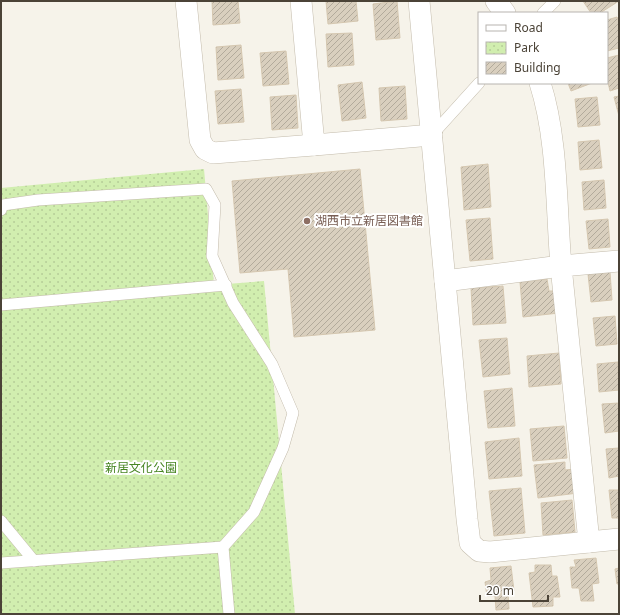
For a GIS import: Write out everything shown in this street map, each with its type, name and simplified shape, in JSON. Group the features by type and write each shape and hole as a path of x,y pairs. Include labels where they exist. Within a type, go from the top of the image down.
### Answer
{"street":[{"path":"186,1 200,140 205,149 213,153 432,135"},
{"path":"301,1 314,145"},
{"path":"419,1 470,543 479,551 490,552 619,539"},
{"path":"496,1 504,12"},
{"path":"540,84 546,103 551,133 561,266 589,542"},
{"path":"445,281 561,266 619,261"}],"lane":[{"path":"544,12 555,1"},
{"path":"432,135 478,84"},
{"path":"1,210 3,205 38,200 206,189 215,205 212,256 233,303 272,364 293,413 283,448 254,512 223,546 1,563"},
{"path":"1,305 226,285"},
{"path":"1,521 34,561"},
{"path":"223,546 229,614"}],"green space":[{"name":"新居文化公園","path":"204,169 214,285 264,281 295,614 1,614 1,188"}],"building":[{"path":"212,1 238,1 240,23 213,25"},
{"path":"326,1 356,1 358,21 328,24"},
{"path":"397,1 400,38 376,40 373,4"},
{"path":"583,1 619,1 602,12 590,12"},
{"path":"617,17 619,22 619,48 608,51 608,20"},
{"path":"352,33 354,65 328,67 326,34"},
{"path":"241,45 244,78 218,80 216,47"},
{"path":"286,51 289,84 263,86 260,53"},
{"path":"619,55 619,88 610,91 608,82 608,58"},
{"path":"362,82 366,118 342,121 338,85"},
{"path":"568,84 589,84 571,91"},
{"path":"405,86 407,119 381,121 379,88"},
{"path":"241,89 244,122 218,124 215,91"},
{"path":"296,95 298,128 272,130 270,97"},
{"path":"619,96 619,116 614,97"},
{"path":"597,97 600,125 578,127 575,99"},
{"path":"599,140 602,168 580,170 578,142"},
{"path":"488,164 491,207 464,210 461,167"},
{"path":"360,169 375,330 294,337 288,269 240,273 232,181"},
{"path":"604,180 606,208 584,210 582,182"},
{"path":"490,218 493,259 470,261 466,220"},
{"path":"608,219 610,247 589,249 586,221"},
{"path":"610,272 612,300 591,302 588,274"},
{"path":"547,279 549,291 557,291 559,313 523,317 520,282"},
{"path":"503,286 506,323 473,325 471,288"},
{"path":"615,316 617,344 596,346 593,318"},
{"path":"507,338 510,374 483,377 479,340"},
{"path":"559,353 561,384 529,387 527,356"},
{"path":"618,362 619,390 599,392 597,364"},
{"path":"512,388 515,426 488,428 484,391"},
{"path":"619,403 619,431 605,433 602,404"},
{"path":"564,426 567,458 533,461 530,429"},
{"path":"519,438 522,476 489,479 485,442"},
{"path":"619,448 619,476 609,478 606,449"},
{"path":"565,462 565,470 575,469 578,493 538,498 534,465"},
{"path":"521,488 525,533 494,536 489,491"},
{"path":"609,490 619,490 619,518 612,518"},
{"path":"572,500 575,532 543,535 541,503"},
{"path":"596,558 599,583 592,584 594,601 581,601 579,588 572,588 570,567 576,567 574,560"},
{"path":"535,565 551,565 552,576 557,576 560,597 553,597 553,606 533,607 529,573 535,572"},
{"path":"511,566 514,591 508,592 509,609 496,610 495,596 487,596 485,582 491,580 490,568"},
{"path":"619,568 619,584 617,584 615,569"}],"place":[{"name":"湖西市立新居図書館","path":"307,221"}]}
